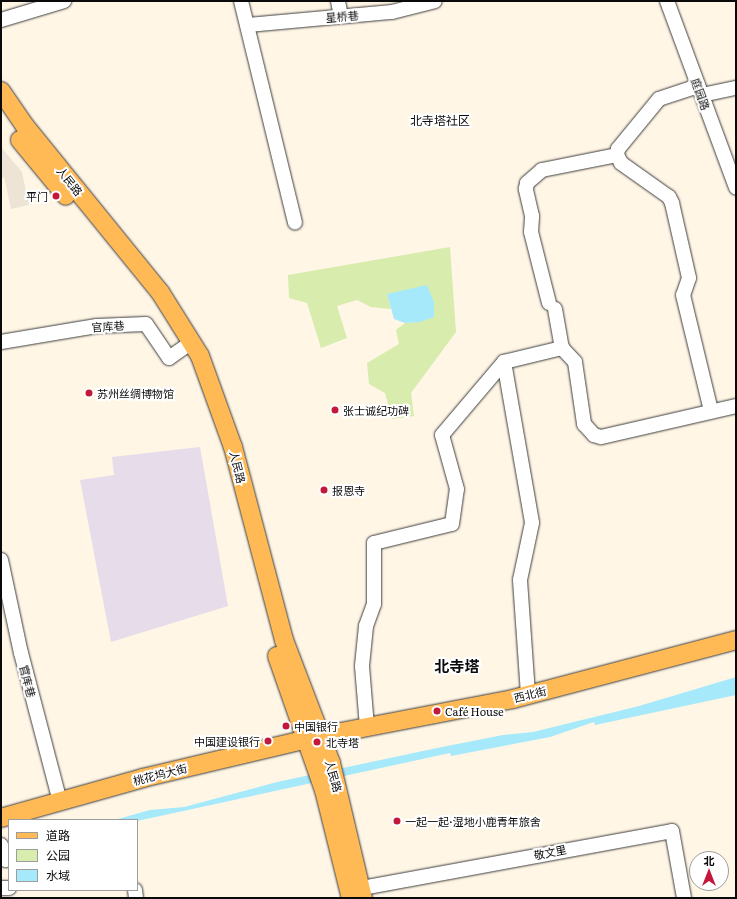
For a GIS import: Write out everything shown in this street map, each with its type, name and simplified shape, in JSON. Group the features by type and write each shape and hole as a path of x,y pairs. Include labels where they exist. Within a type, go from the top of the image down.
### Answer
{"main road":[{"name":"人民路","path":"2,99 42,166 189,344 226,425 278,622 324,766 359,895"},
{"name":"西北街","path":"314,738 528,695 654,660 736,640"},
{"name":"桃花坞大街","path":"1,818 143,778 314,738"}],"street":[{"path":"1,20 64,1"},
{"path":"241,1 295,223"},
{"path":"338,1 341,16"},
{"name":"星桥巷","path":"248,25 392,12 435,1"},
{"name":"庭园路","path":"667,1 736,188"},
{"path":"710,411 683,295 689,278 672,204 668,197 621,162 617,155 618,149 659,99 700,90 736,88"},
{"path":"617,155 542,170 528,183 526,189 532,216 531,232 562,348 574,362 584,424 594,435 602,437 736,406"},
{"name":"官库巷","path":"1,342 97,326 146,324 169,358 189,344"},
{"path":"367,727 362,666 366,626 374,604 374,543 452,524 457,489 442,435 504,362 562,348"},
{"path":"504,362 532,523 520,580 528,695"},
{"name":"官库巷","path":"1,560 21,654 60,802"},
{"name":"敬文里","path":"359,895 672,831 684,898"},
{"path":"1,845 6,860"}],"shaded area":[{"path":"1,147 22,172 29,205 11,209 4,177 1,178"},
{"path":"200,447 228,606 111,642 80,480 114,475 112,457"}],"green space":[{"path":"450,247 456,332 411,393 414,416 392,419 385,393 369,384 367,363 399,344 396,330 405,323 420,322 387,294 391,309 371,307 357,300 337,306 347,338 321,348 307,303 289,298 288,275"}],"water":[{"path":"427,285 434,302 434,317 420,322 405,323 394,319 387,294"},
{"path":"736,677 736,695 595,725 594,722 550,737 451,756 450,753 138,821 138,819 118,819 150,810 184,807 277,782 437,748 503,735 533,732 639,706"}],"place":[{"name":"平门","path":"56,196"},
{"name":"苏州丝绸博物馆","path":"89,393"},
{"name":"张士诚纪功碑","path":"335,410"},
{"name":"报恩寺","path":"324,490"},
{"name":"Café House","path":"437,711"},
{"name":"中国银行","path":"286,726"},
{"name":"中国建设银行","path":"268,741"},
{"name":"北寺塔","path":"317,742"},
{"name":"一起一起·湿地小鹿青年旅舍","path":"397,821"}],"district":[{"name":"北寺塔社区","path":"440,121"},
{"name":"北寺塔","path":"457,666"}]}
